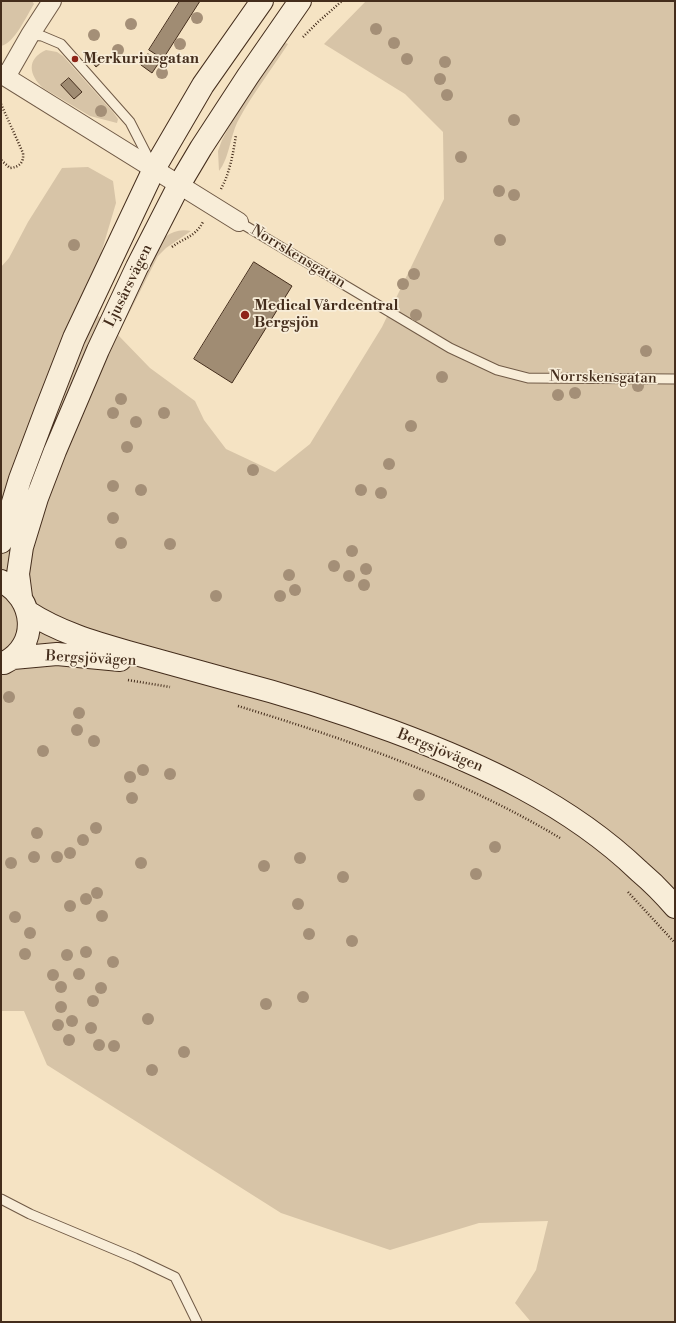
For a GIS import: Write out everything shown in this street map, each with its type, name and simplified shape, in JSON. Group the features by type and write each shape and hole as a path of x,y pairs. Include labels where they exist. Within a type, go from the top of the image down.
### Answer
{"main road":[{"name":"Ljusårsvägen","path":"1,542 20,479 74,338 154,169 203,85 262,1"},
{"name":"Ljusårsvägen","path":"24,604 18,574 22,547 37,498 98,350 134,274 201,148 248,76 300,1"},
{"name":"Bergsjövägen","path":"1,581 9,585 24,604 43,622 85,640 264,689 344,714 420,741 504,779 552,804 589,829 632,863 675,907"},
{"name":"Bergsjövägen","path":"7,661 21,648 27,637 29,620 24,604"},
{"name":"Bergsjövägen","path":"7,661 58,654 169,664"}],"street":[{"path":"52,1 4,75 154,169"},
{"name":"Norrskensgatan","path":"154,169 239,222"}],"lane":[{"path":"30,35 42,36 61,44 130,122 154,169"},
{"name":"Norrskensgatan","path":"239,222 450,348 497,370 528,378 675,379"},
{"path":"1,1199 30,1214 135,1258 175,1277 197,1322"}],"path":[{"path":"300,40 342,1"},
{"path":"1,104 23,153 23,158 22,164 17,168 10,168 1,160"},
{"path":"168,250 173,245 198,230 226,179 232,159 236,134"},
{"path":"126,679 171,688"},
{"path":"237,706 350,743 420,769 507,808 564,840"},
{"path":"623,887 675,943"}],"shaded area":[{"path":"1,1 32,1 34,4 15,35 6,44 1,46"},
{"path":"366,1 675,1 675,1322 531,1322 515,1303 536,1270 548,1221 479,1223 390,1250 281,1213 47,1065 24,1011 1,1011 1,267 9,258 28,222 62,168 88,167 113,181 116,203 86,304 115,332 165,237 177,231 191,231 166,248 158,256 118,335 150,368 195,401 204,420 226,449 275,472 310,444 382,327 444,199 443,132 405,94 324,44"},
{"path":"282,44 288,44 244,109 236,125 226,159 219,171 218,151 222,140 239,108"},
{"path":"46,50 57,52 63,56 113,112 118,119 117,123 90,116 43,88 38,83 33,73 33,63 35,58"}],"building":[{"path":"180,1 200,1 163,59 149,50"},
{"path":"94,52 102,62 96,67 88,57"},
{"path":"148,54 160,61 152,73 141,65"},
{"path":"69,78 82,92 74,99 61,85"},
{"path":"254,262 292,286 232,383 194,359"}],"place":[{"name":"Merkuriusgatan","path":"75,59"},
{"name":"Medical Vårdcentral Bergsjön","path":"245,315"}]}
